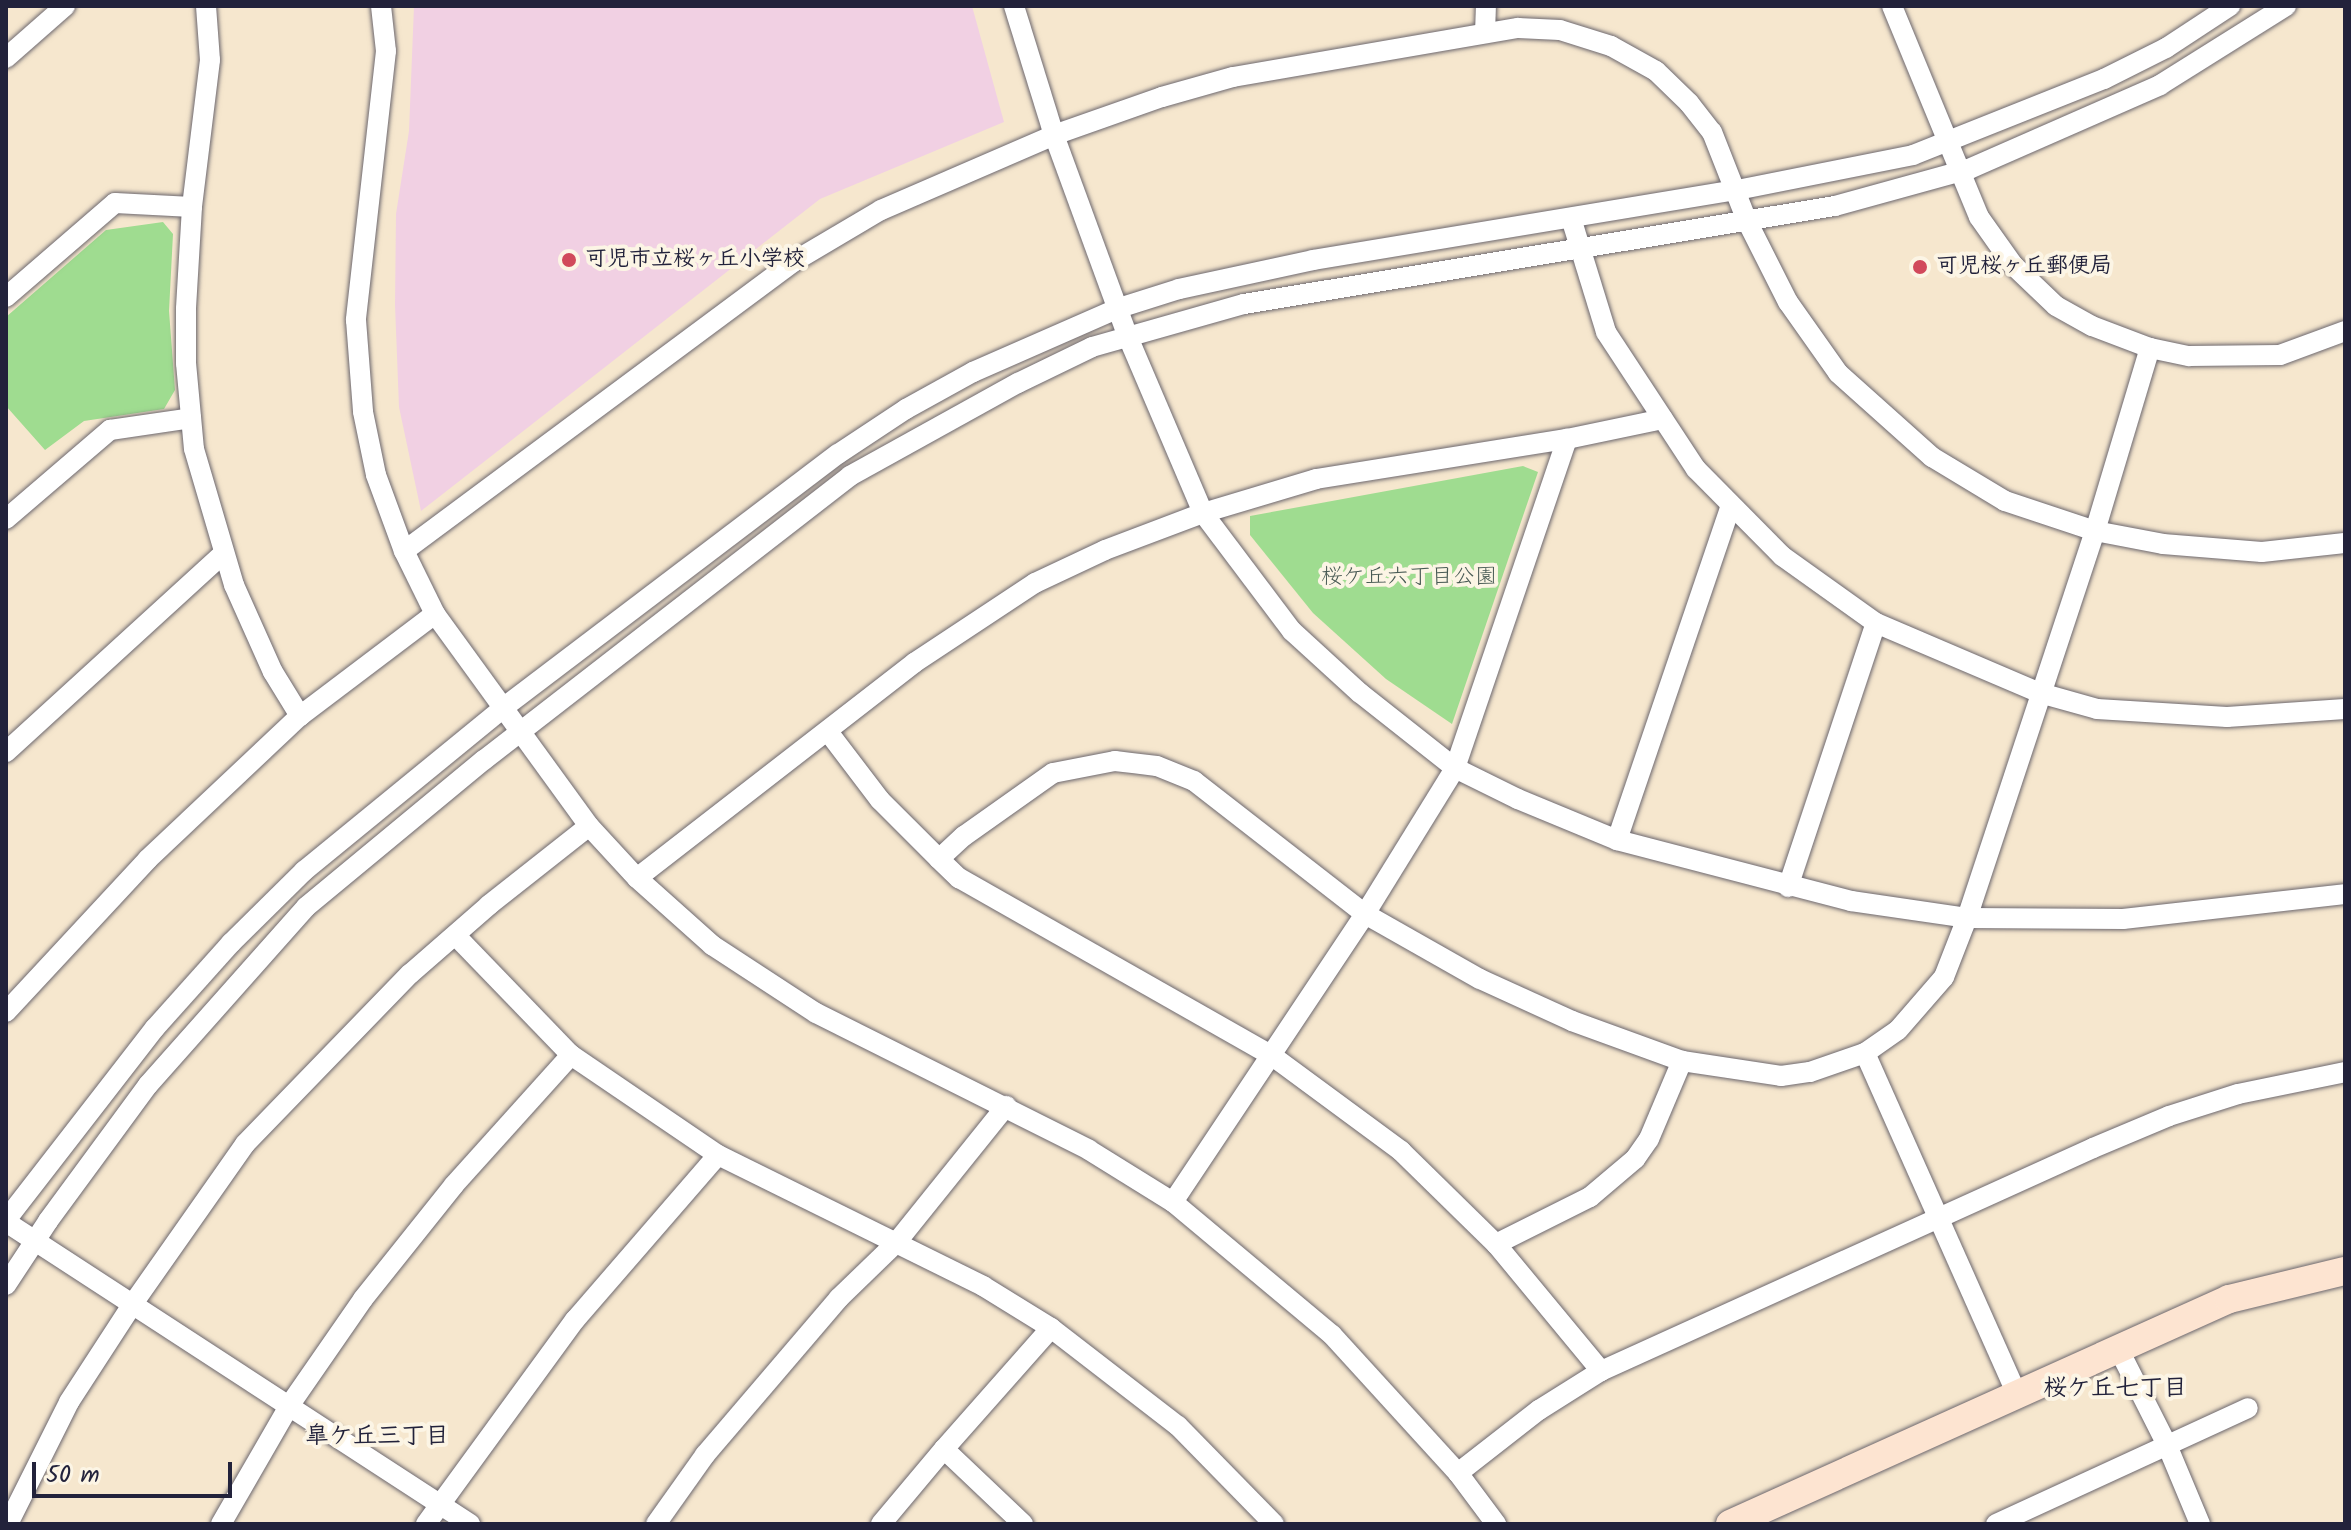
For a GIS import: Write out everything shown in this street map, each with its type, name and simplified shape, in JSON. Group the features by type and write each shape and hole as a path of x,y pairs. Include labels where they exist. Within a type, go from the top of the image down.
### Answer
{"street":[{"path":"6,58 65,6"},
{"path":"206,6 210,60 192,207 186,309 194,449 222,555 273,672 300,716"},
{"path":"381,6 386,51 356,320 363,412 376,475 404,551 435,614 589,826 637,878 712,945 816,1013 1006,1106 1089,1150 1173,1202 1332,1335 1458,1473 1494,1523"},
{"path":"1014,6 1054,135 1128,337 1203,513 1292,631 1360,693 1455,768 1518,799 1617,840 1788,887 1851,901 1967,918 2123,919 2345,894"},
{"path":"1485,33 1486,6"},
{"path":"1892,6 1950,140 1979,217 2004,253 2056,306 2092,326 2150,348 2212,357 2280,355 2345,331"},
{"path":"470,1524 6,1221 155,1028 231,943 304,871 503,708 838,454 906,409 973,372 1119,308 1179,289 1313,260 1737,190 1885,162 1950,140 2104,79 2166,48 2230,6"},
{"path":"6,1285 148,1085 306,907 521,731 850,476 1018,383 1092,347 1244,304 1835,206 1960,172 2160,85 2262,24 2286,6"},
{"path":"404,551 793,262 881,210 1054,135 1162,97 1233,77 1518,28 1560,30 1611,46 1656,71 1689,103 1712,132 1747,221 1788,302 1838,373 1932,457 2005,501 2095,531 2163,544 2262,552 2345,543"},
{"path":"6,297 115,203 192,207"},
{"path":"1571,218 1606,332 1696,469 1782,556 1876,623 2040,693 2097,709 2227,717 2345,709"},
{"path":"939,859 964,836 1053,773 1115,761 1157,766 1194,781 1365,914 1480,979 1572,1021 1682,1061 1781,1076 1810,1072 1865,1053 1898,1030 1944,977 1967,918 2095,531 2150,348"},
{"path":"6,519 110,430 191,418"},
{"path":"637,878 829,733 914,663 1035,583 1105,550 1203,513 1316,479 1567,439 1663,419"},
{"path":"1173,1202 1365,914 1455,768 1567,439"},
{"path":"1617,840 1731,506"},
{"path":"6,752 222,555"},
{"path":"6,1012 148,859 300,716 435,614"},
{"path":"1788,887 1876,623"},
{"path":"829,733 880,800 959,878 1271,1055 1401,1151 1496,1244 1601,1371"},
{"path":"8,1524 69,1402 132,1305 245,1144 370,1013 489,905 589,826"},
{"path":"456,936 571,1055 718,1155 983,1286 1051,1328 1156,1407 1274,1524"},
{"path":"1865,1053 2018,1396"},
{"path":"221,1524 289,1406 363,1299 445,1197 571,1055"},
{"path":"1496,1244 1590,1197 1635,1159 1649,1139 1682,1061"},
{"path":"1458,1473 1539,1410 1601,1371 2169,1116 2238,1094 2345,1072"},
{"path":"656,1524 705,1455 755,1395 839,1298 896,1243 1006,1106"},
{"path":"426,1524 575,1320 718,1155"},
{"path":"1740,1522 2229,1299 2345,1271"},
{"path":"881,1524 1051,1328"},
{"path":"2118,1348 2167,1445 2200,1524"},
{"path":"1996,1524 2248,1408"},
{"path":"944,1449 1023,1524"}],"shaded area":[{"name":"可児市立桜ヶ丘小学校","path":"414,6 972,6 1004,122 820,199 421,511 399,407 395,305 396,214 409,131"}],"green space":[{"path":"163,222 173,234 169,311 175,390 164,409 84,421 45,450 6,406 6,317 106,230"},
{"name":"桜ケ丘六丁目公園","path":"1523,466 1538,472 1452,724 1386,679 1313,613 1250,535 1250,516"}],"place":[{"name":"可児市立桜ヶ丘小学校","path":"569,260"},
{"name":"可児桜ヶ丘郵便局","path":"1920,267"}],"district":[{"name":"桜ケ丘七丁目","path":"2115,1389"},
{"name":"皐ケ丘三丁目","path":"377,1437"}]}
